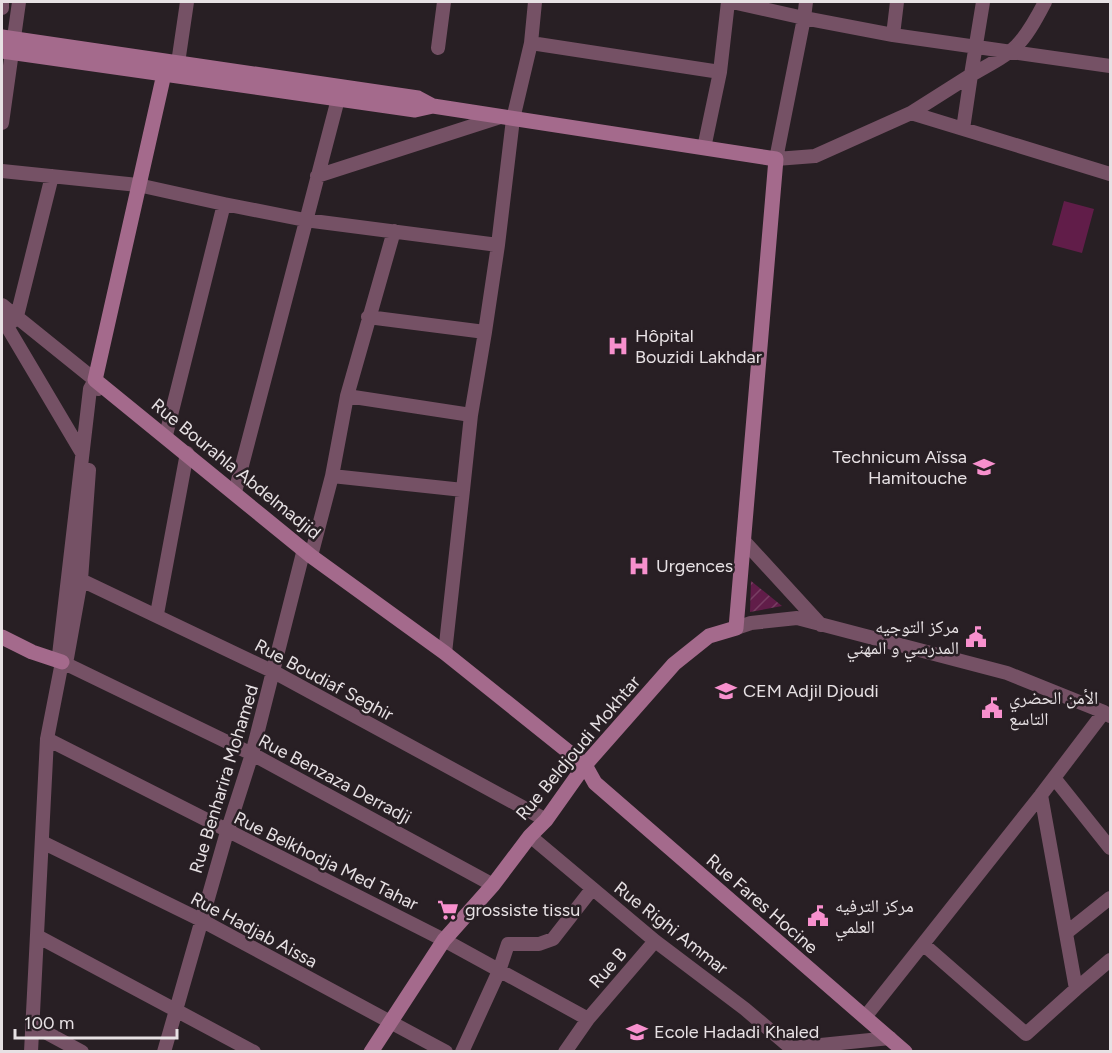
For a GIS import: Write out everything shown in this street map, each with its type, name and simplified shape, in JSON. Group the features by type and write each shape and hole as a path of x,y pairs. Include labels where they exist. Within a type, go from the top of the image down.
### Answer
{"street":[{"path":"2,2 2,8"},
{"path":"2,123 7,45 19,2"},
{"path":"178,63 187,2"},
{"path":"438,48 444,2"},
{"path":"445,653 471,415 498,245 506,118 531,44 535,2"},
{"path":"704,148 720,72 730,2 893,35 1110,66"},
{"path":"736,628 776,159 806,2"},
{"path":"893,35 897,2"},
{"path":"963,129 983,2"},
{"path":"7,45 178,63 418,99 432,106 776,159 815,156 910,113 1013,51 1027,35 1045,2"},
{"path":"531,44 720,72"},
{"path":"7,45 164,74 338,99 415,110 432,106"},
{"path":"31,1052 44,843 47,739 62,662 59,655 90,389 95,380 164,74"},
{"path":"235,492 338,99"},
{"path":"910,113 1110,174"},
{"path":"317,176 506,118"},
{"path":"2,171 138,185 306,220 498,245"},
{"path":"52,176 17,316 4,323 82,453"},
{"path":"166,435 224,204"},
{"name":"Rue Benharira Mohamed","path":"164,1052 227,832 252,754 307,552 333,476 346,396 394,231"},
{"path":"2,305 95,380 98,392 90,457 81,580 67,658 62,662"},
{"path":"368,317 485,332"},
{"name":"Rue Bourahla Abdelmadjid","path":"95,380 166,435 307,552 445,653 585,765 595,783"},
{"path":"346,396 471,415"},
{"path":"157,614 187,453"},
{"path":"333,476 463,490"},
{"path":"743,540 821,625"},
{"name":"Rue Boudiaf Seghir","path":"81,580 157,614 274,672 546,820"},
{"name":"Rue Beldjoudi Mokhtar","path":"371,1052 388,1022 444,940 493,885 530,836 546,820 585,765 674,664 709,636 751,623 797,618 1007,673 1107,714"},
{"path":"2,637 32,652 62,662"},
{"name":"Rue Benzaza Derradji","path":"62,662 252,754 493,885"},
{"path":"865,1017 1107,714"},
{"name":"Rue Belkhodja Med Tahar","path":"47,739 444,940 588,1019"},
{"path":"1055,779 1110,847"},
{"name":"Rue Fares Hocine","path":"595,783 905,1052"},
{"path":"1041,795 1076,988"},
{"name":"Rue Righi Ammar","path":"530,836 655,942 745,1009 790,1050"},
{"name":"Rue Hadjab Aissa","path":"44,843 201,921 446,1052"},
{"path":"462,1052 499,971 508,944 538,944 553,939 592,889"},
{"path":"1066,933 1110,898"},
{"path":"37,936 254,1052"},
{"name":"Rue B","path":"565,1052 588,1019 655,942"},
{"path":"923,944 1026,1034 1110,960"},
{"path":"24,1052 34,1026"},
{"path":"34,1026 82,1052"},
{"path":"790,1050 890,1038"}],"shaded area":[{"path":"1064,201 1094,209 1082,253 1052,245"},
{"path":"751,581 782,606 750,612"}],"place":[{"name":"Hôpital Bouzidi Lakhdar","path":"618,346"},
{"name":"Technicum Aïssa Hamitouche","path":"984,467"},
{"name":"Urgences","path":"639,566"},
{"name":"مركز التوجيه المدرسي و المهني","path":"976,637"},
{"name":"CEM Adjil Djoudi","path":"726,691"},
{"name":"الأمن الحضري التاسع","path":"992,708"},
{"name":"grossiste tissu","path":"448,910"},
{"name":"مركز الترفيه العلمي","path":"818,916"},
{"name":"Ecole Hadadi Khaled","path":"637,1032"}]}
